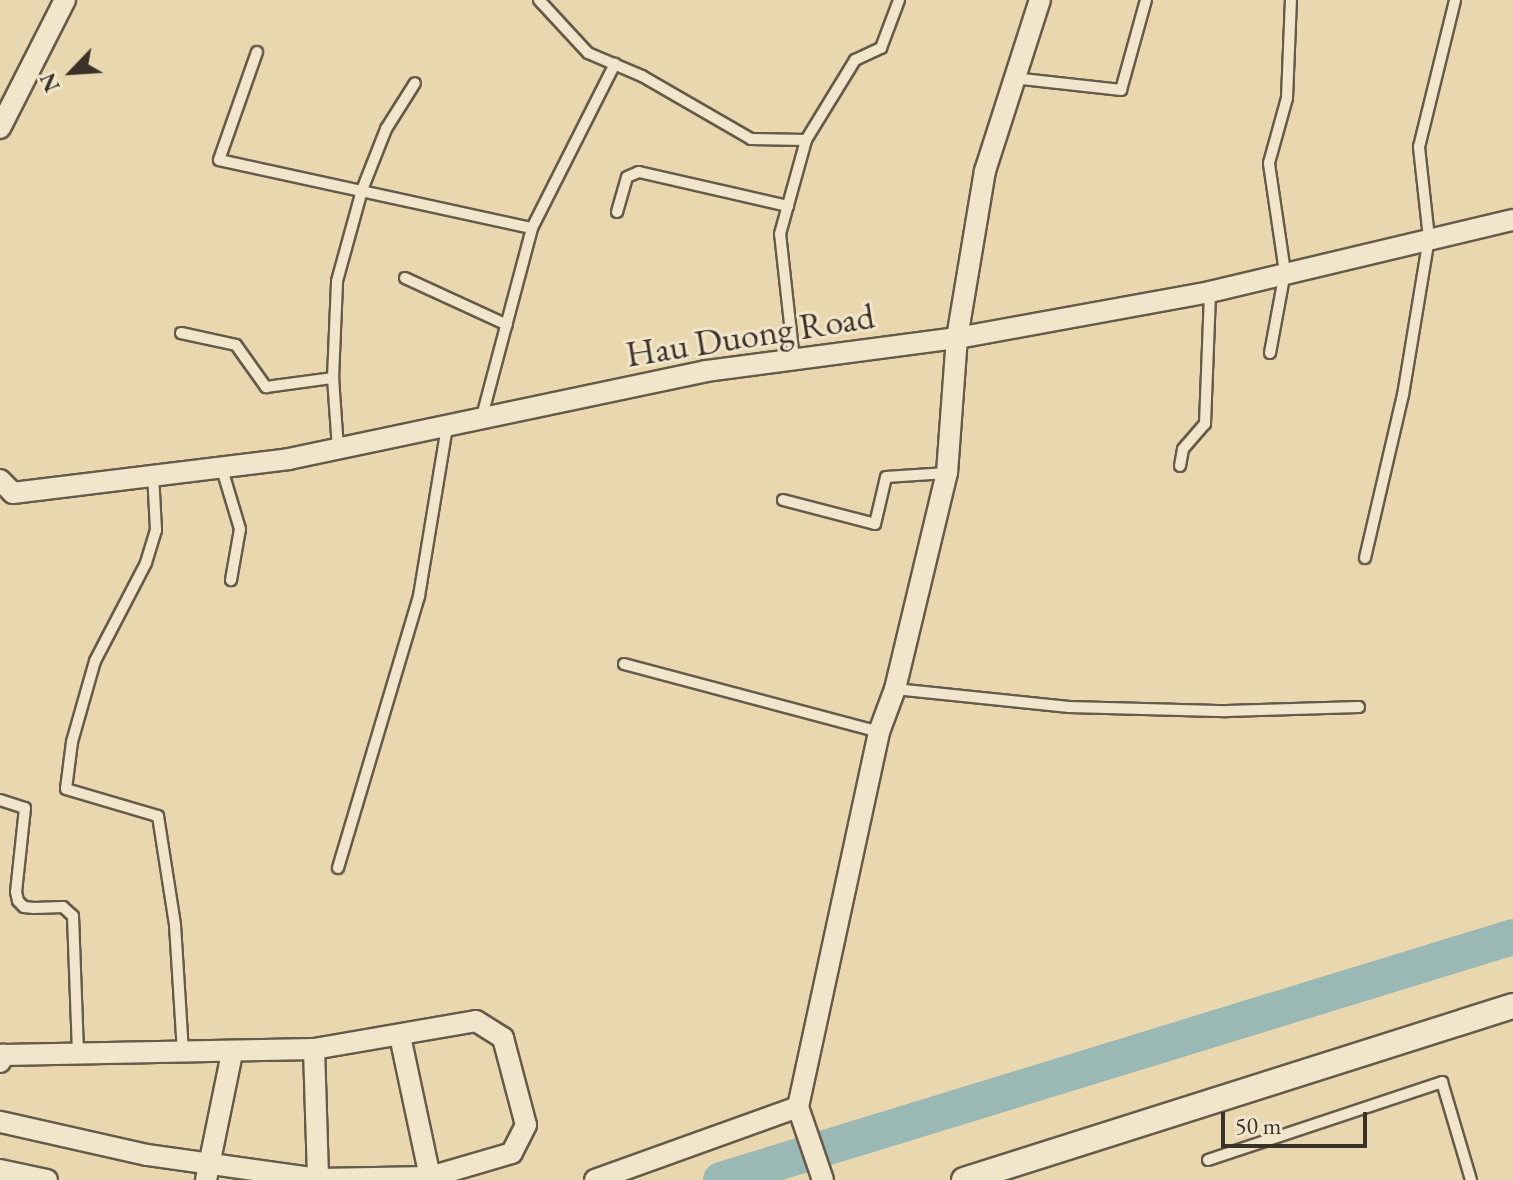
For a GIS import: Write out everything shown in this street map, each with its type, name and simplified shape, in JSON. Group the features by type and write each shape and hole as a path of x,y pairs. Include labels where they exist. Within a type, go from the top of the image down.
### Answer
{"street":[{"path":"0,128 65,0"},
{"path":"822,1176 798,1107 879,732 895,689 947,473 957,338 985,171 1012,78 1040,0"},
{"name":"Hau Duong Road","path":"4,489 222,469 338,449 706,371 957,338 1210,292 1513,220"},
{"path":"964,1180 1513,1006"},
{"path":"0,1062 3,1055 183,1051 232,1053 314,1049 476,1021 503,1038 526,1125 512,1153 430,1177 318,1179 238,1169 209,1171 0,1122"},
{"path":"400,1036 430,1177"},
{"path":"314,1049 318,1179"},
{"path":"209,1171 232,1053"},
{"path":"595,1180 798,1107"},
{"path":"0,1170 47,1180"}],"lane":[{"path":"539,0 588,53 615,64 751,139 806,140"},
{"path":"794,360 780,234 806,140 855,60 881,48 899,0"},
{"path":"1012,78 1121,90 1146,0"},
{"path":"1270,353 1285,272 1269,163 1287,98 1291,0"},
{"path":"1365,558 1403,395 1429,238 1419,147 1455,0"},
{"path":"257,52 219,160 532,228"},
{"path":"480,420 532,228 615,64"},
{"path":"338,449 333,378 337,281 362,190 386,129 415,83"},
{"path":"617,212 627,177 639,172 788,206"},
{"path":"405,278 507,325"},
{"path":"1180,466 1183,449 1205,424 1210,292"},
{"path":"181,333 236,345 266,387 333,378"},
{"path":"338,868 419,596 447,427"},
{"path":"222,469 240,529 231,580"},
{"path":"783,500 875,524 886,477 947,473"},
{"path":"153,474 156,530 146,563 95,661 72,742 66,789 158,816 175,925 183,1051"},
{"path":"624,664 879,732"},
{"path":"895,689 1069,707 1227,711 1359,707"},
{"path":"0,800 25,808 16,892 18,901 24,907 63,907 73,916 78,1053"},
{"path":"1208,1160 1442,1082 1471,1180"}],"waterway":[{"path":"721,1180 1513,937"}]}
